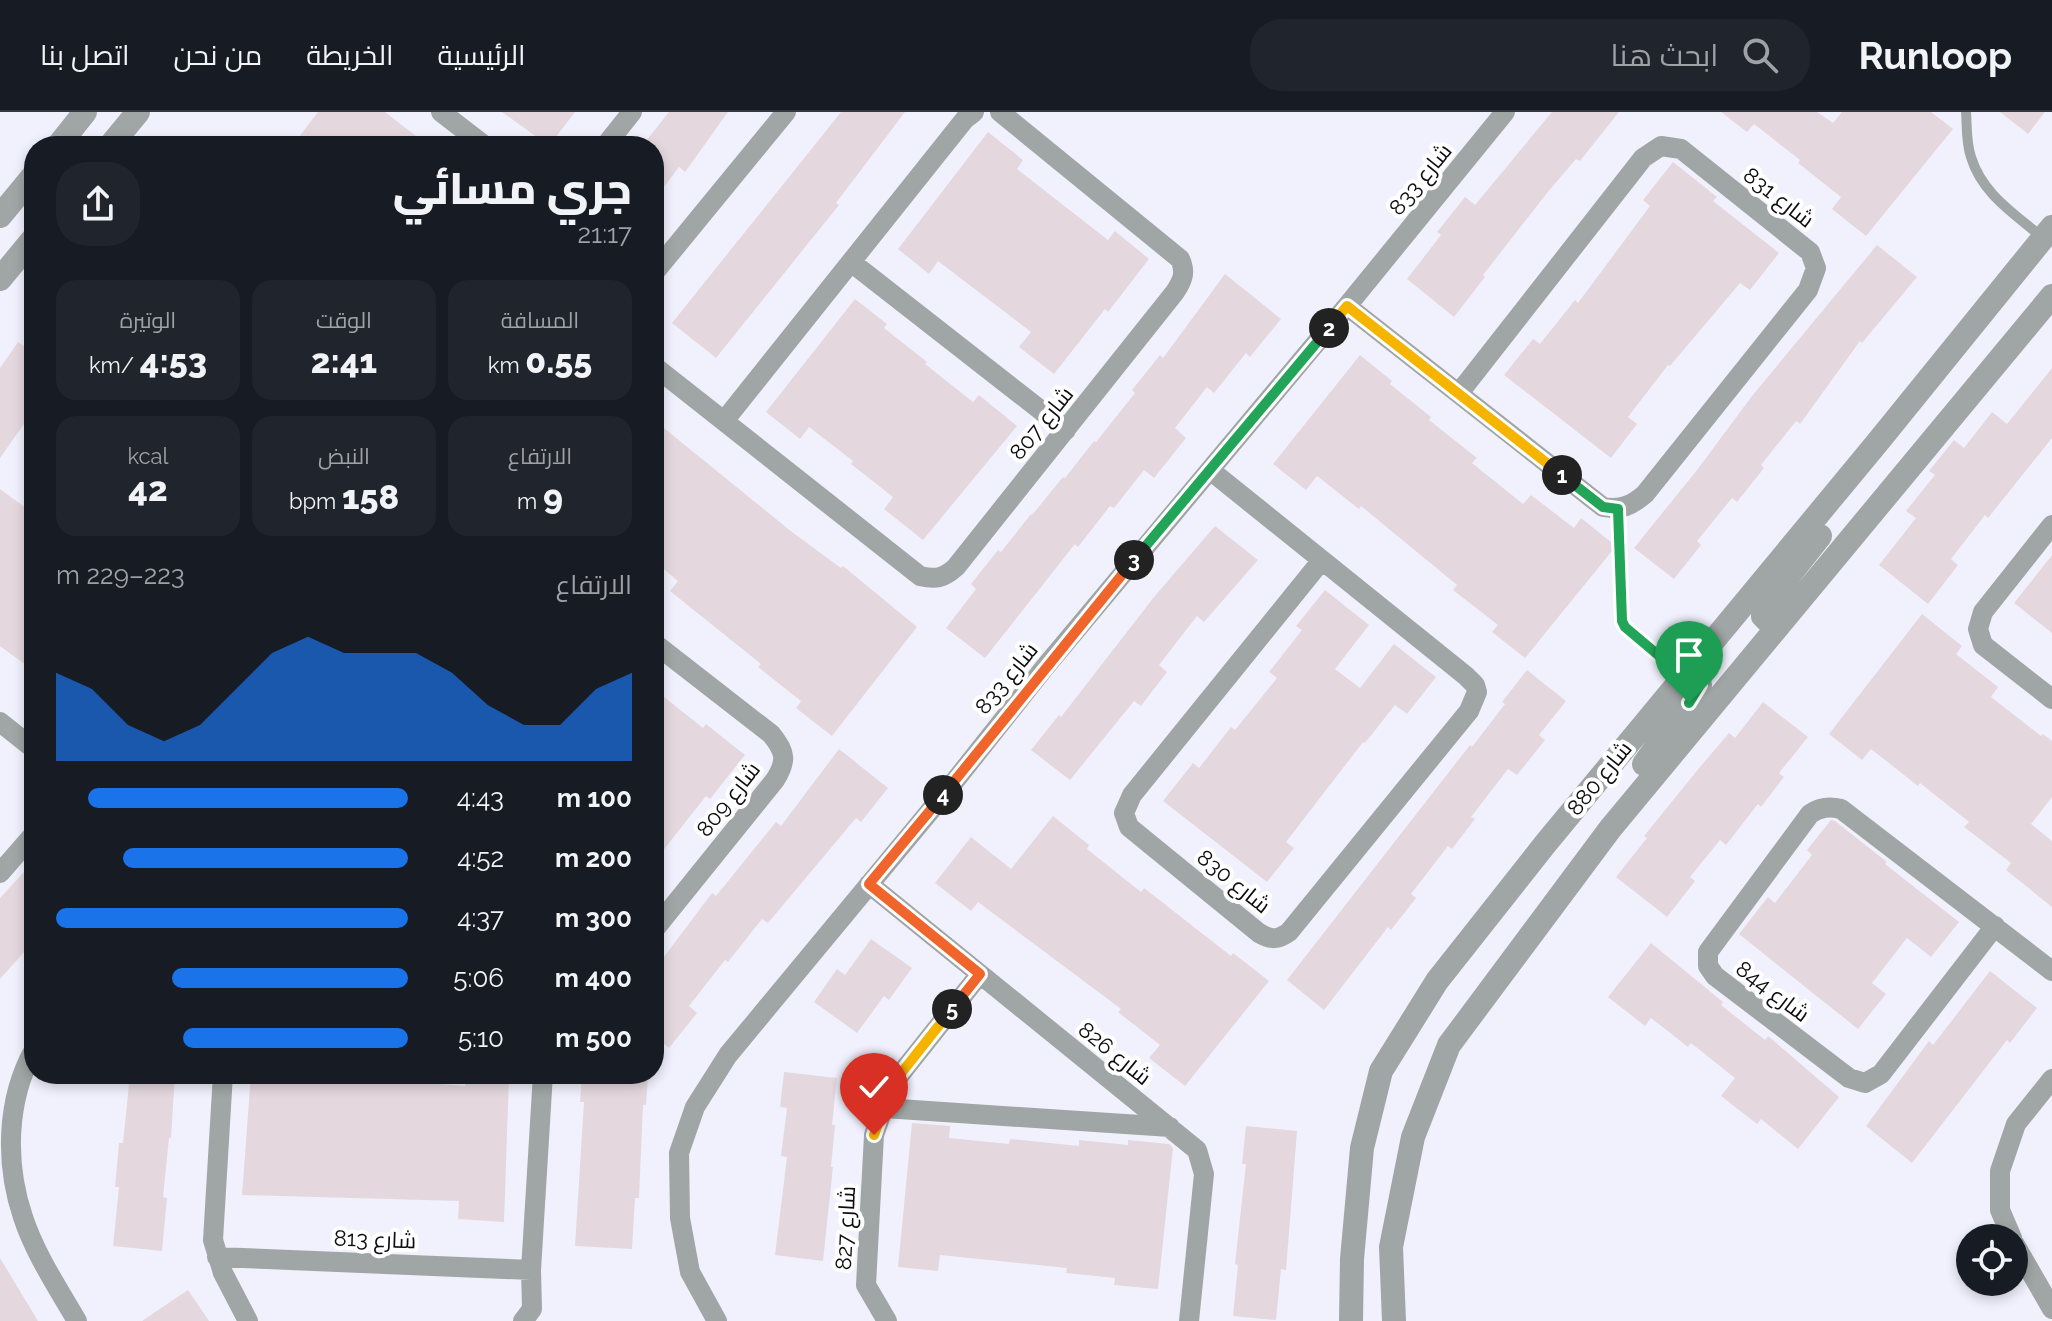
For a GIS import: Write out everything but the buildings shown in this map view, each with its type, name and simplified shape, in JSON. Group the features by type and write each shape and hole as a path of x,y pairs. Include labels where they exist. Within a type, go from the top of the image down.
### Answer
{"street":[{"path":"66,136 85,112"},
{"path":"118,136 138,112"},
{"path":"441,112 472,136"},
{"path":"613,136 632,112"},
{"path":"664,261 786,112"},
{"path":"724,421 965,119 974,112"},
{"name":"شارع 807","path":"664,374 920,576 934,580 946,575 956,567 1175,292 1183,280 1185,268 1180,259 1000,112"},
{"name":"شارع 833","path":"717,1321 690,1272 680,1218 679,1153 695,1107 728,1055 1505,112"},
{"name":"شارع 831","path":"1459,393 1643,158 1661,146 1681,149 1810,252 1816,268 1808,290 1645,494 1632,505 1618,509"},
{"path":"0,216 24,187"},
{"name":"شارع 880","path":"1351,1321 1352,1259 1362,1148 1381,1071 1437,981 2048,232"},
{"path":"0,279 24,250"},
{"path":"851,262 1066,430"},
{"name":"شارع 880","path":"1394,1321 1391,1247 1394,1231 1413,1137 1449,1045 1610,829 2052,296"},
{"path":"1347,306 1603,507 1618,509"},
{"path":"2029,324 2052,308"},
{"path":"1780,623 1768,621 1763,616 1764,607 1860,485 1877,443"},
{"name":"شارع 830","path":"1210,470 1322,560 1466,676 1475,685 1476,699 1289,932 1274,939 1259,933 1129,827 1124,813 1132,795 1322,560"},
{"path":"2052,525 1983,612 1978,629 1983,645 2052,699"},
{"name":"شارع 809","path":"664,651 771,734 784,753 785,765 664,911"},
{"path":"1610,829 1625,793 1700,685 1696,679 1683,676"},
{"path":"0,722 24,741"},
{"name":"شارع 844","path":"1995,926 1881,1074 1865,1083 1849,1078 1715,976 1707,957 1810,814 1826,808 1841,809 1995,926 2052,971"},
{"path":"0,873 24,845"},
{"name":"شارع 826","path":"869,884 1197,1150 1204,1174 1189,1321"},
{"name":"شارع 827","path":"887,1321 866,1285 874,1135 891,1086 980,974"},
{"path":"24,1072 13,1111 10,1161 23,1218 51,1277 77,1321"},
{"path":"2006,1224 2000,1210 2000,1171 2016,1124 2052,1079"},
{"path":"222,1084 213,1240 217,1257 248,1321"},
{"path":"523,1321 532,1309 531,1270 542,1084"},
{"path":"884,1108 1170,1127"},
{"name":"شارع 813","path":"217,1257 531,1270"},
{"path":"2028,1267 2052,1309"}],"lane":[{"path":"1966,112 1970,155 1980,179 1989,192 2048,232"},
{"path":"1618,509 1622,621 1625,627 1683,676"}],"route":[{"path":"874,1135 891,1086 980,974 869,884 1045,667 1347,306 1603,507 1618,509 1622,621 1625,627 1683,676 1696,679 1700,685 1689,703"}]}
